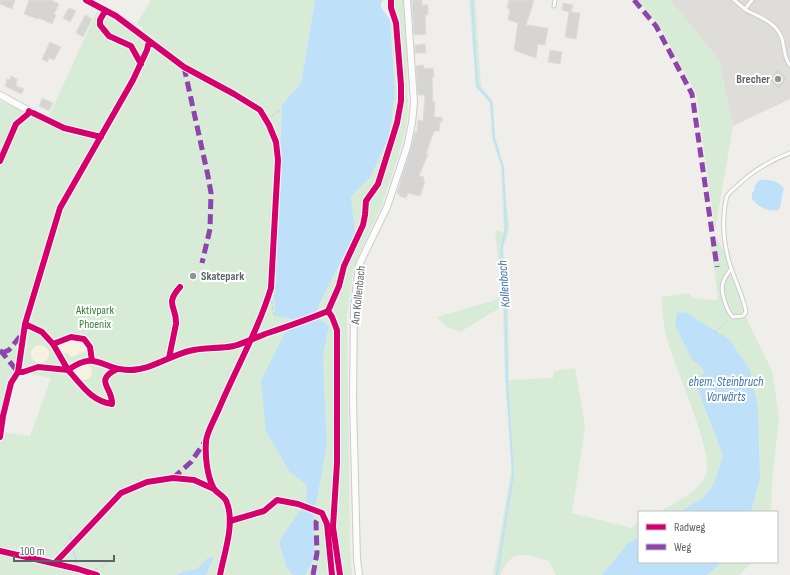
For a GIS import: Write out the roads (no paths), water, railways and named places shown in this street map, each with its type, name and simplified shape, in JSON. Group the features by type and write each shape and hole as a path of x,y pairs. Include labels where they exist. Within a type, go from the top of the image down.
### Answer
{"street":[{"path":"86,0 116,16 132,27"},
{"name":"Am Kollenbach","path":"359,575 356,559 354,308 359,265 387,207 407,148 412,123 414,102 407,0"},
{"path":"0,95 33,113"}],"lane":[{"path":"554,6 555,0"},
{"path":"734,0 745,9 767,20 775,28 781,36 787,62 790,65"},
{"path":"745,9 752,0"},
{"path":"731,269 722,284 722,292 728,313 732,317 743,316 746,312 744,303 731,269 724,237 724,214 727,196 742,180 756,169 770,161 790,153"}],"water":[{"path":"315,0 383,0 381,7 390,20 395,91 389,136 370,178 351,196 355,233 315,313 317,317 329,326 323,356 327,445 313,521 315,557 305,575 293,575 286,567 279,541 306,502 307,485 289,471 266,431 261,381 285,332 298,325 297,320 275,316 274,295 282,105 301,83"},
{"path":"759,180 773,181 784,188 779,210 764,209 752,199 752,193 755,190 754,187"},
{"name":"ehem. Steinbruch Vorwärts","path":"685,312 730,340 750,370 758,407 760,479 751,511 681,511 704,497 714,483 723,456 695,382 705,372 692,360 675,325 677,313"},
{"path":"638,538 638,563 721,563 707,575 602,575 628,543"},
{"path":"212,556 213,559 206,575 177,575 181,572 196,569"}],"waterway":[{"name":"Kollenbach","path":"472,0 477,86 491,102 494,138 503,167 506,228 501,251 505,292 507,381 513,475 497,575"},
{"path":"70,535 71,541"},
{"path":"73,549 77,563"},
{"path":"78,571 87,575"}],"place":[{"name":"Brecher","path":"778,79"},
{"name":"Skatepark","path":"193,276"}],"park label":[{"name":"Aktivpark Phoenix","path":"95,317"}]}
